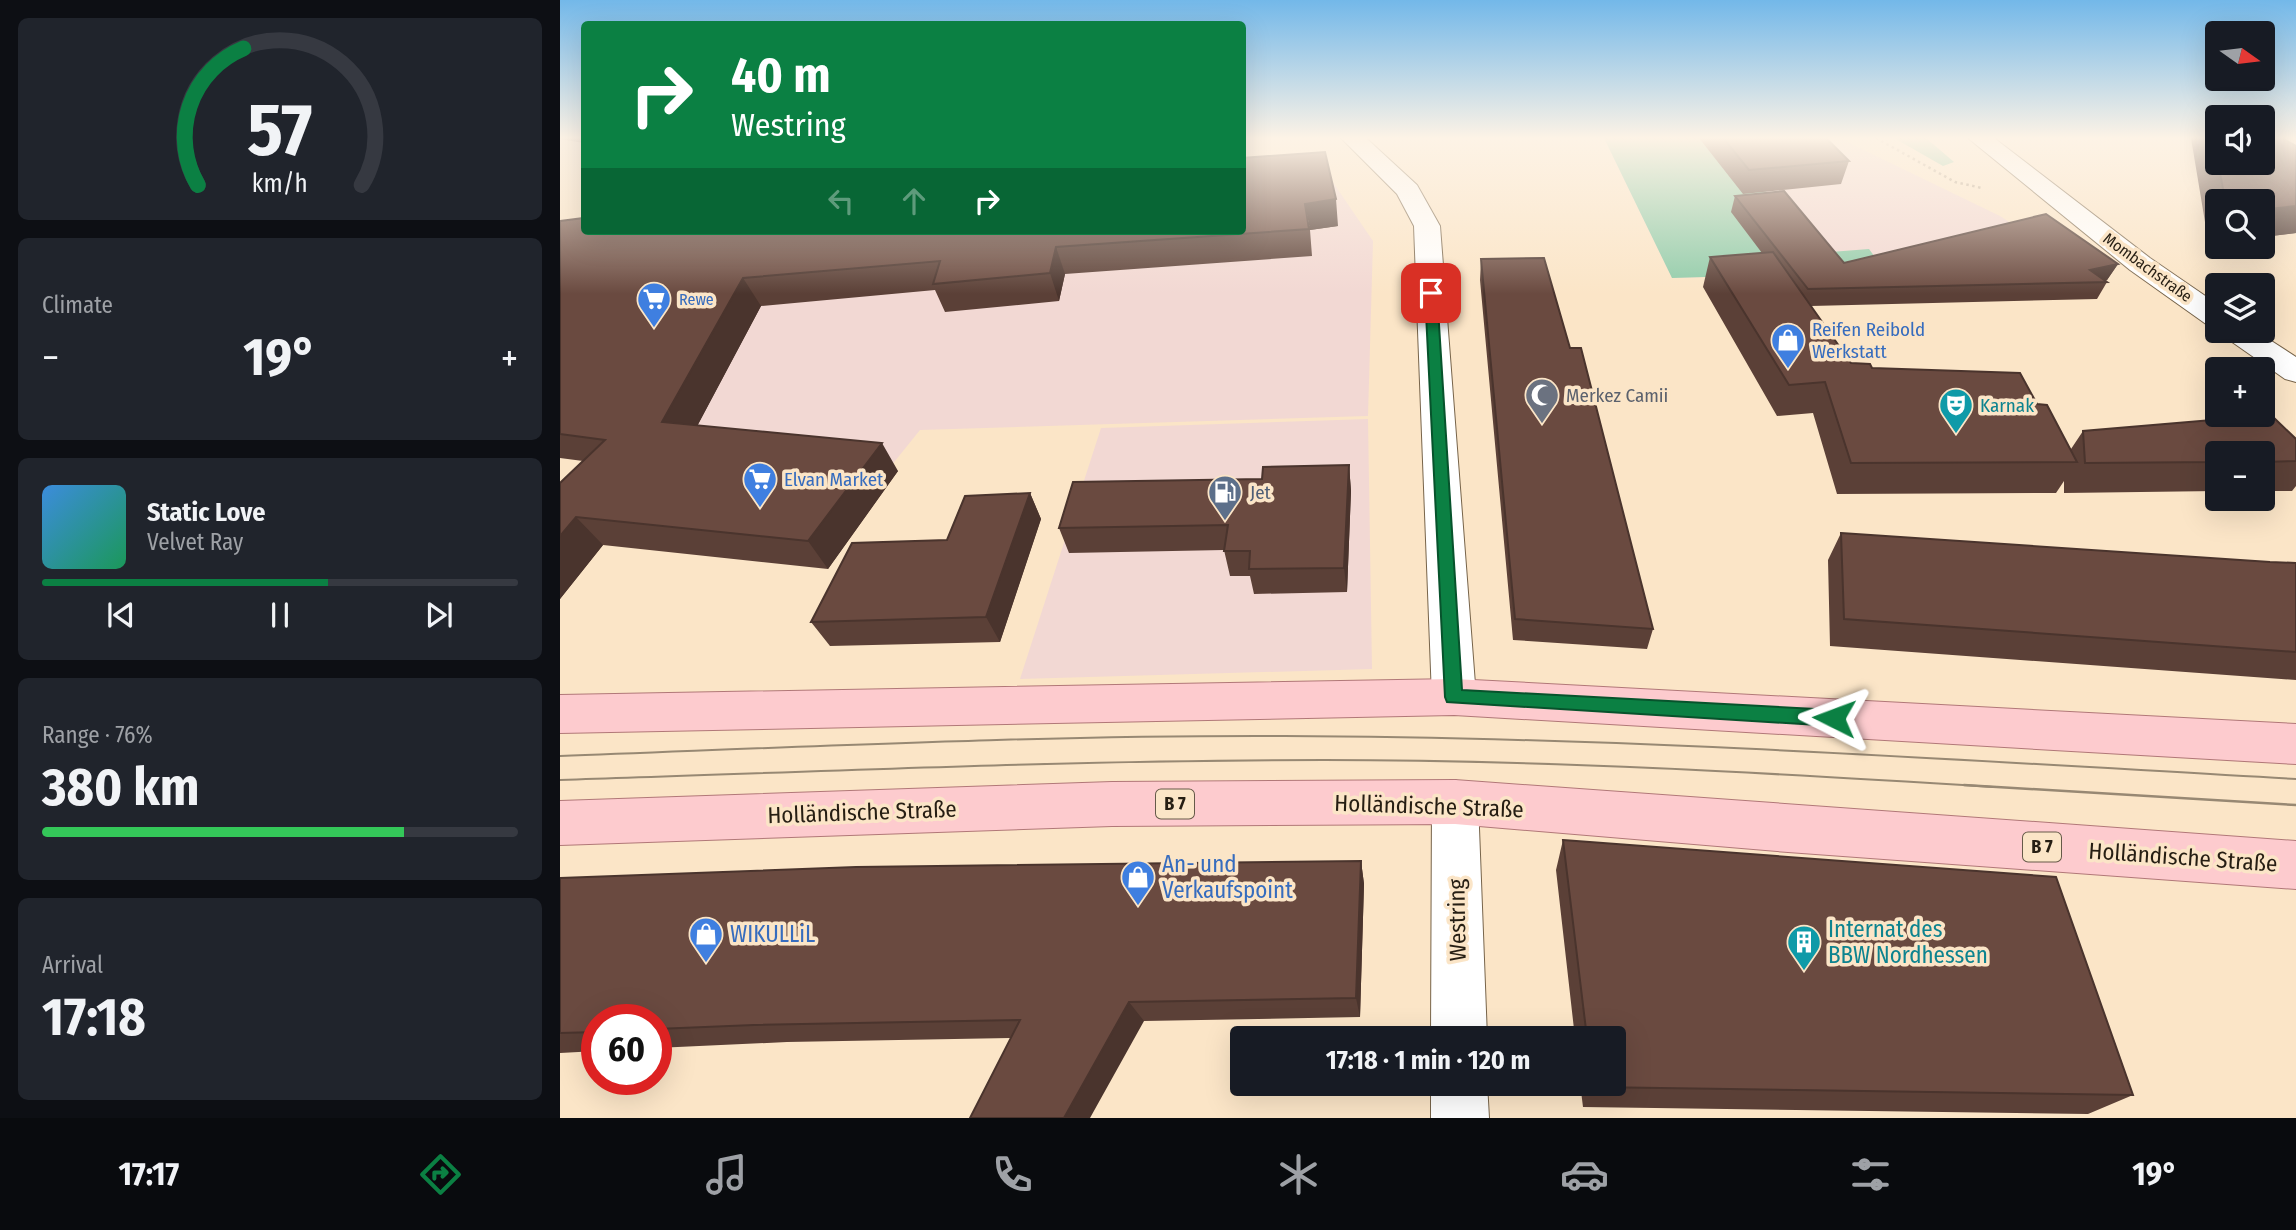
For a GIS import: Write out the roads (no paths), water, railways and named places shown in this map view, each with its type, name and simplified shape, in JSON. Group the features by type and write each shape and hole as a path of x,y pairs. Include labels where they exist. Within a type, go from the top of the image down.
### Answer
{"main road":[{"path":"560,714 1454,697 2296,744"},
{"name":"Holländische Straße","path":"560,823 1112,804 1455,802 1788,830 2296,865"}],"street":[{"path":"1408,190 1427,226 1454,697"},
{"name":"Mombachstraße","path":"2046,190 2140,264 2205,309"},
{"path":"2254,343 2296,372"},
{"name":"Westring","path":"1455,802 1459,1026"},
{"path":"1459,1096 1460,1118"}],"tram line":[{"path":"560,756 1103,737 1411,737 1664,745 2296,779"},
{"path":"560,780 1037,764 1324,760 1575,765 1993,787"},
{"path":"1964,785 2296,805"}],"place":[{"name":"Rewe","path":"654,329"},
{"name":"Reifen Reibold Werkstatt","path":"1788,370"},
{"name":"Merkez Camii","path":"1542,425"},
{"name":"Karnak","path":"1956,435"},
{"name":"Elvan Market","path":"760,509"},
{"name":"Jet","path":"1225,522"},
{"name":"An- und Verkaufspoint","path":"1138,907"},
{"name":"WIKULLiL","path":"706,964"},
{"name":"Internat des BBW Nordhessen","path":"1804,972"}]}
